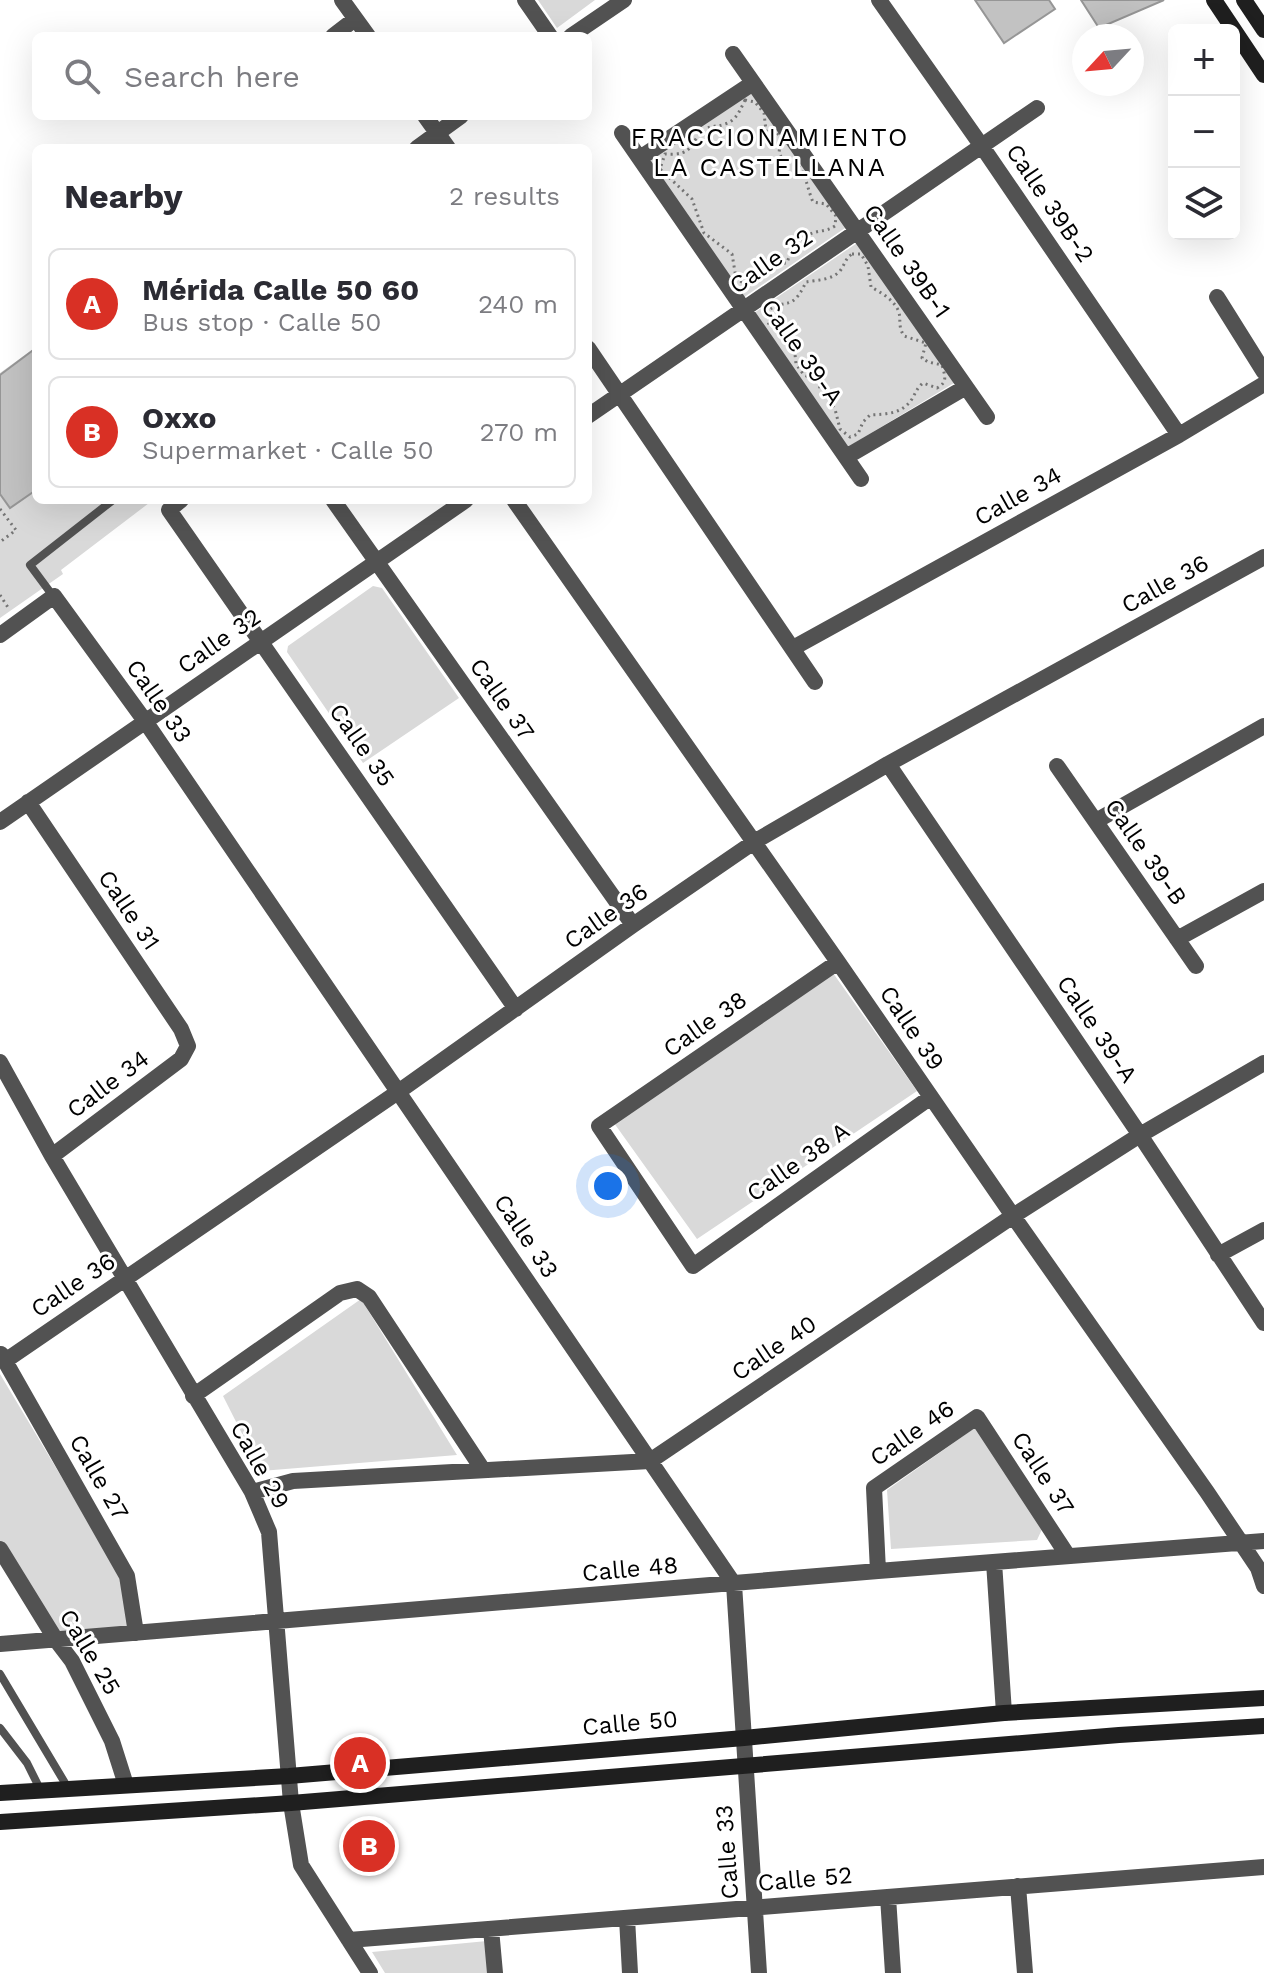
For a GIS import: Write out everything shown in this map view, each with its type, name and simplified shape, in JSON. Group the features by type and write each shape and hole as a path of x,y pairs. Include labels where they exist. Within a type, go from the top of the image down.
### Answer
{"main road":[{"path":"1214,0 1264,75"},
{"path":"1244,0 1264,30"},
{"name":"Calle 50","path":"0,1793 289,1776 1004,1713 1264,1698"},
{"path":"0,1822 291,1803 1264,1726"}],"street":[{"path":"342,0 365,32"},
{"path":"525,0 547,32"},
{"path":"577,32 624,0"},
{"name":"Calle 39B-2","path":"879,0 1179,435"},
{"path":"338,32 355,19"},
{"name":"Calle 39B-1","path":"733,54 987,417"},
{"path":"640,158 753,83"},
{"name":"Calle 32","path":"592,413 1037,108"},
{"path":"428,120 445,144"},
{"path":"423,144 456,120"},
{"name":"Calle 39-A","path":"622,133 861,479"},
{"path":"1217,297 1264,372"},
{"path":"592,354 815,682"},
{"name":"Calle 34","path":"793,648 1179,435 1264,384"},
{"path":"846,457 966,387"},
{"name":"Calle 37","path":"336,504 633,925"},
{"name":"Calle 32","path":"0,822 460,504"},
{"name":"Calle 39","path":"517,504 1242,1543 1258,1568 1264,1586"},
{"name":"Calle 35","path":"175,505 261,641 516,1009"},
{"name":"Calle 36","path":"2,1357 124,1279 398,1092 754,842 888,764 1264,557"},
{"path":"0,635 54,596"},
{"name":"Calle 33","path":"54,596 145,721 734,1584 759,1973"},
{"path":"1096,821 1264,726"},
{"name":"Calle 39-A","path":"888,764 1264,1323"},
{"name":"Calle 39-B","path":"1057,766 1196,966"},
{"name":"Calle 31","path":"28,802 181,1029 188,1046"},
{"path":"1177,939 1264,891"},
{"name":"Calle 38","path":"693,1266 599,1126 838,962"},
{"name":"Calle 34","path":"52,1156 181,1059 188,1046"},
{"name":"Calle 29","path":"0,1062 124,1279 252,1492 269,1532 291,1803 301,1865 370,1973"},
{"name":"Calle 40","path":"650,1461 1013,1216 1140,1135 1264,1063"},
{"name":"Calle 38 A","path":"693,1266 931,1097"},
{"path":"1218,1255 1264,1230"},
{"path":"193,1396 340,1293 357,1289 369,1297 483,1470"},
{"name":"Calle 27","path":"2,1357 127,1576 136,1633"},
{"name":"Calle 37","path":"977,1417 1068,1556"},
{"name":"Calle 46","path":"878,1571 874,1488 977,1417"},
{"path":"252,1492 293,1481 650,1461"},
{"name":"Calle 48","path":"0,1644 1264,1541"},
{"name":"Calle 25","path":"0,1549 72,1661 107,1729 126,1785"},
{"path":"994,1562 1004,1713"},
{"name":"Calle 52","path":"349,1940 1264,1867"},
{"path":"1018,1886 1025,1973"},
{"path":"888,1897 893,1973"},
{"path":"627,1918 630,1973"},
{"path":"491,1929 495,1973"}],"lane":[{"path":"54,596 30,565 108,504"},
{"path":"0,1674 68,1788"},
{"path":"0,1728 27,1763 40,1790"}],"path":[{"path":"745,100 755,102 764,113 766,131 781,137 779,153 785,164 798,165 806,176 806,187 813,202 826,204 836,216 835,226 827,232 811,233 793,246 787,263 764,265 746,285 736,278 732,254 704,233 692,199 660,169 665,154 679,155 692,148 698,135 710,126 725,124 737,117 745,100"},
{"path":"852,254 861,254 868,266 871,287 886,296 898,309 899,327 904,336 926,343 922,358 942,365 946,378 937,388 923,383 906,406 891,414 870,415 858,434 850,437 840,429 835,409 814,379 804,375 796,364 794,345 787,330 769,325 766,312 773,306 786,305 799,298 806,282 829,278 840,270 844,260 852,254"},
{"path":"0,509 16,530 0,542"}],"shaded area":[{"path":"538,0 595,0 557,28"},
{"path":"755,90 848,226 743,298 648,160"},
{"path":"857,243 954,383 848,447 754,313"},
{"path":"32,350 32,504 148,504 61,570 63,574 0,618 0,373"},
{"path":"373,586 382,588 459,698 363,763 287,652 288,646"},
{"path":"833,973 917,1091 697,1239 614,1123"},
{"path":"361,1299 457,1455 261,1471 223,1396"},
{"path":"0,1374 120,1575 135,1628 57,1638 0,1543"},
{"path":"976,1427 1043,1527 1037,1540 891,1549 887,1490"},
{"path":"487,1941 489,1973 385,1973 372,1952"}],"building":[{"path":"975,0 1049,0 1055,9 1004,43"},
{"path":"1081,0 1164,0 1108,24 1096,24"},
{"path":"32,351 32,493 10,508 0,494 0,375"}],"place":[{"name":"Mérida Calle 50 60","path":"360,1763"},
{"name":"Oxxo","path":"369,1846"}],"district":[{"name":"FRACCIONAMIENTO LA CASTELLANA","path":"770,152"}]}
